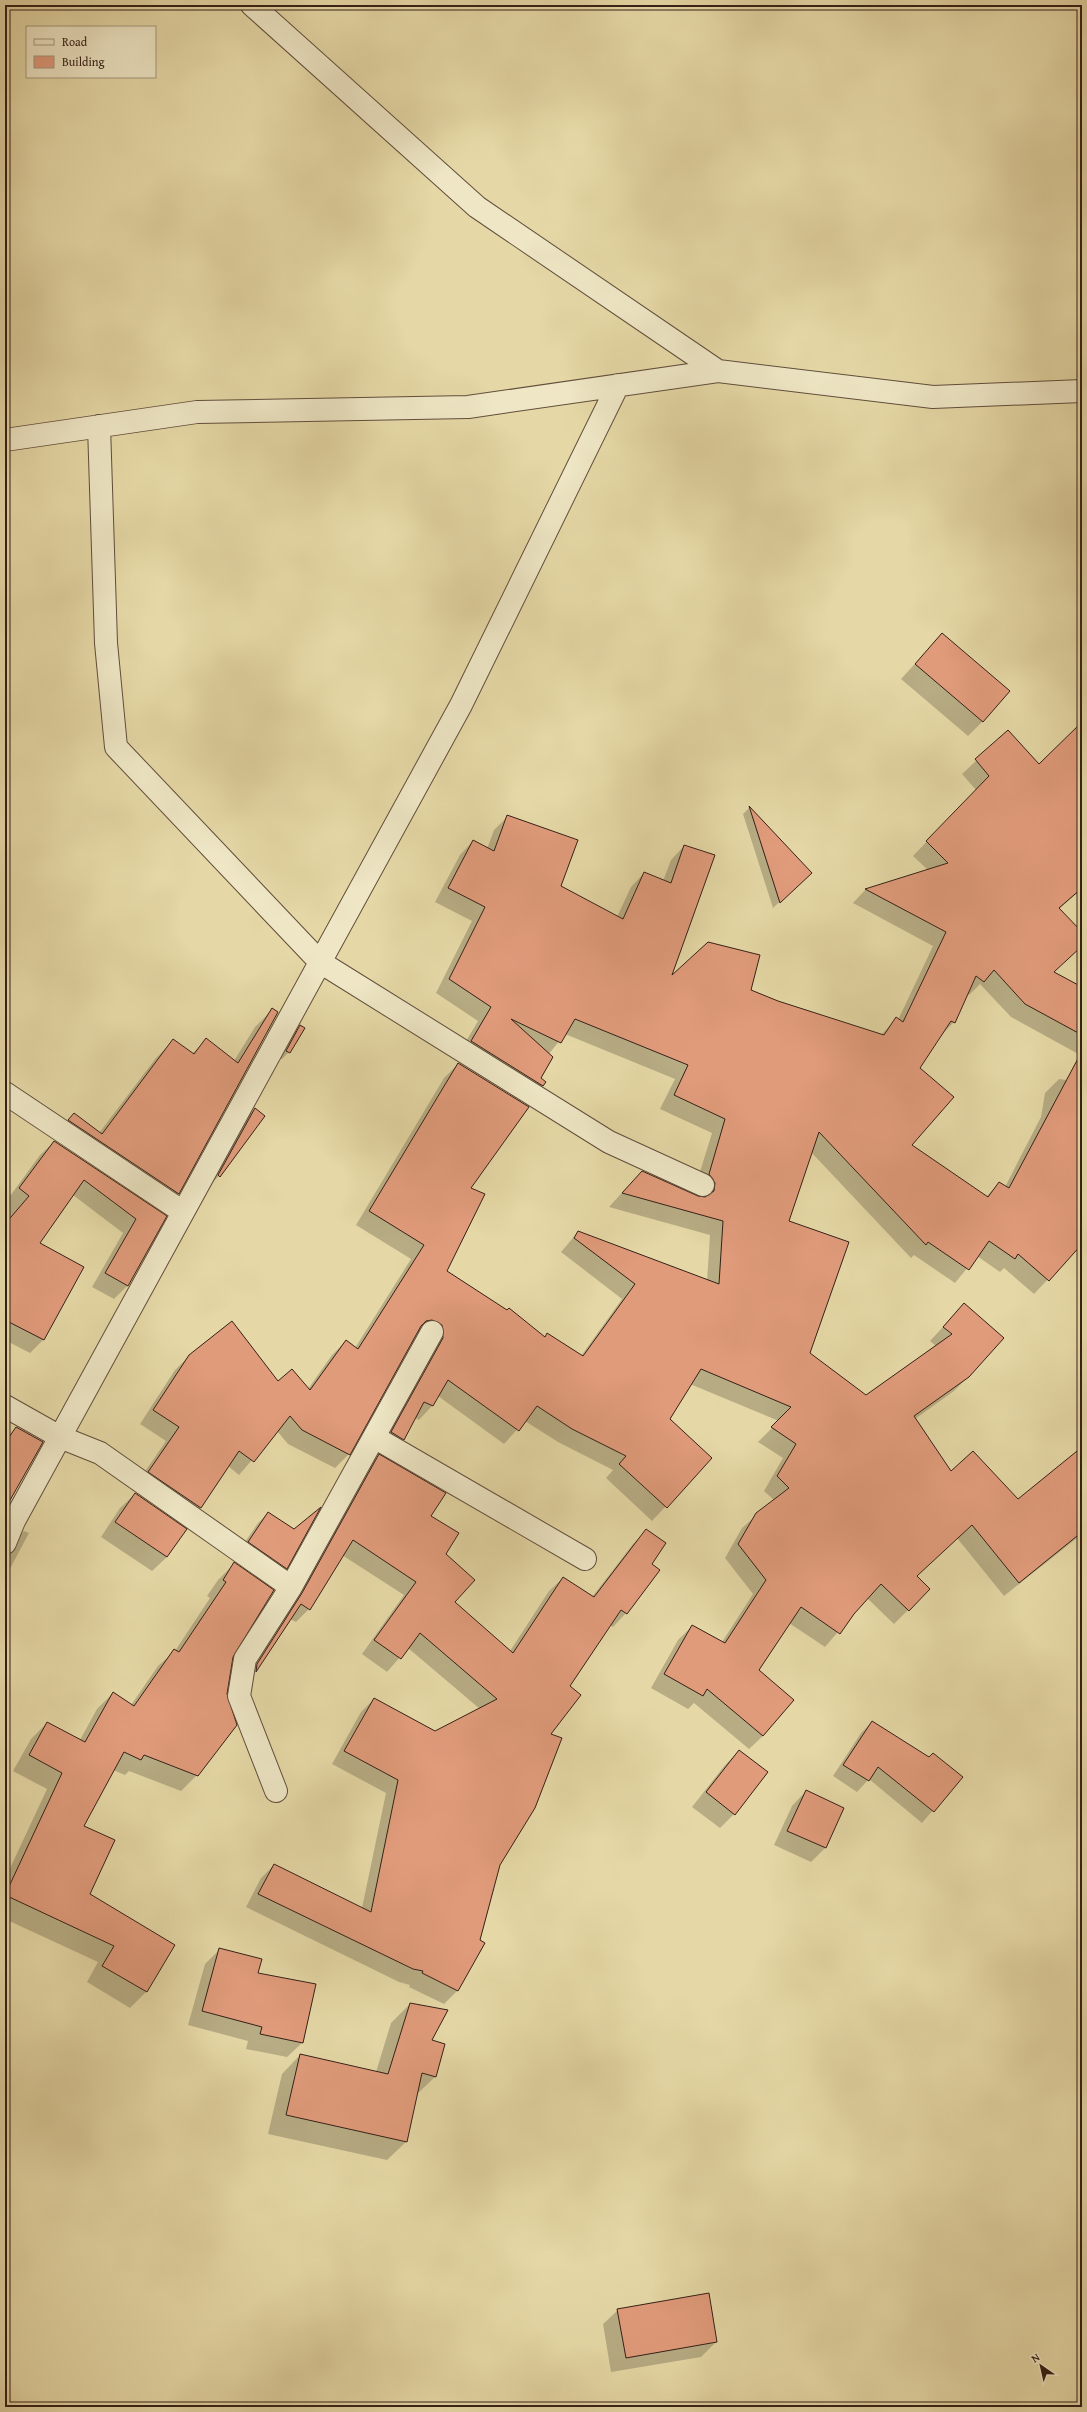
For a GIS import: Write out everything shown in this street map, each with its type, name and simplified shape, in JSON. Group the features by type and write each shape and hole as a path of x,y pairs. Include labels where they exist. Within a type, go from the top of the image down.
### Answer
{"street":[{"path":"252,5 477,207 718,371"},
{"path":"5,440 197,412 468,407 718,371 933,397 1082,391"},
{"path":"5,1543 14,1521 462,705 618,385"},
{"path":"99,426 106,643 116,747 320,962 609,1142 703,1185"},
{"path":"5,1093 183,1212"},
{"path":"276,1791 239,1696 245,1659 291,1587 432,1332"},
{"path":"5,1406 60,1437 100,1453 291,1587"},
{"path":"374,1437 585,1560"}],"building":[{"path":"942,633 1010,691 983,722 915,664"},
{"path":"1082,722 1082,888 1059,908 1082,932 1082,946 1054,972 1082,987 1082,1035 1025,1004 994,970 984,982 976,976 955,1023 951,1021 920,1068 954,1097 912,1145 988,1197 999,1182 1009,1188 1082,1051 1082,1244 1049,1281 1018,1254 1015,1259 989,1241 969,1270 928,1242 926,1245 819,1132 789,1221 849,1242 810,1353 866,1395 952,1334 943,1327 964,1303 1004,1338 969,1377 914,1416 951,1471 973,1451 1018,1499 1082,1447 1082,1532 1019,1583 972,1525 917,1576 930,1589 909,1611 881,1584 854,1614 840,1634 801,1607 759,1670 794,1700 763,1736 707,1689 703,1696 664,1674 692,1625 725,1643 766,1580 738,1544 756,1513 789,1488 777,1476 796,1444 771,1427 791,1407 701,1369 670,1419 712,1458 667,1508 619,1464 626,1456 572,1429 537,1406 519,1431 448,1380 433,1406 424,1402 404,1440 391,1432 443,1338 442,1325 432,1320 426,1321 421,1326 350,1455 302,1430 290,1416 254,1462 239,1451 201,1508 148,1472 179,1427 153,1410 189,1355 232,1321 278,1381 292,1369 310,1390 346,1340 358,1349 424,1245 369,1211 458,1063 529,1107 471,1188 485,1194 447,1271 507,1310 509,1308 545,1337 547,1333 583,1356 635,1284 574,1238 578,1231 719,1284 723,1221 622,1193 642,1171 698,1196 705,1197 714,1191 715,1183 709,1174 725,1119 674,1095 688,1065 575,1019 561,1043 511,1019 553,1057 541,1078 546,1082 543,1086 471,1041 491,1007 449,979 485,907 448,888 473,840 494,851 507,815 578,840 561,886 623,919 644,872 671,883 684,845 715,855 672,975 708,942 760,955 751,990 778,1001 884,1035 896,1017 903,1022 946,932 865,889 948,863 926,841 989,776 975,759 1008,730 1039,764"},
{"path":"749,806 812,873 780,903"},
{"path":"272,1008 278,1012 179,1194 68,1120 74,1113 102,1134 173,1039 194,1054 206,1038 238,1063"},
{"path":"300,1025 305,1028 290,1053 286,1051"},
{"path":"255,1108 265,1116 220,1177 218,1175"},
{"path":"54,1141 167,1216 128,1286 105,1273 136,1219 84,1180 40,1243 84,1267 44,1340 5,1320 5,1224 29,1196 19,1188"},
{"path":"16,1427 43,1442 5,1509 5,1443"},
{"path":"379,1454 446,1493 431,1516 459,1533 446,1554 475,1580 455,1602 513,1653 563,1577 594,1597 646,1529 666,1543 652,1564 660,1570 627,1614 621,1610 570,1686 581,1695 551,1734 562,1738 535,1808 500,1865 480,1940 485,1943 458,1991 422,1973 423,1971 413,1969 258,1894 274,1864 371,1912 398,1780 344,1751 374,1698 435,1731 497,1699 420,1633 401,1659 374,1640 416,1582 353,1540 310,1610 301,1604 256,1672 257,1664 302,1593"},
{"path":"135,1493 187,1529 167,1557 115,1522"},
{"path":"321,1507 287,1569 248,1542 268,1512 294,1529"},
{"path":"234,1562 274,1590 233,1657 227,1694 237,1725 198,1776 144,1755 141,1760 124,1752 84,1826 115,1840 90,1894 175,1945 147,1992 102,1966 114,1946 5,1895 62,1773 29,1755 47,1722 85,1742 113,1692 134,1706 174,1649 179,1652 226,1582 223,1580"},
{"path":"872,1721 929,1757 933,1753 963,1777 934,1812 878,1767 869,1781 843,1765"},
{"path":"739,1750 768,1772 735,1815 706,1792"},
{"path":"806,1790 844,1808 826,1848 787,1831"},
{"path":"219,1948 262,1959 258,1973 316,1984 303,2043 260,2034 262,2027 202,2011"},
{"path":"410,2003 448,2010 432,2040 445,2044 436,2077 422,2073 407,2142 286,2115 300,2054 388,2074"},
{"path":"709,2293 717,2342 626,2358 617,2309"}]}
